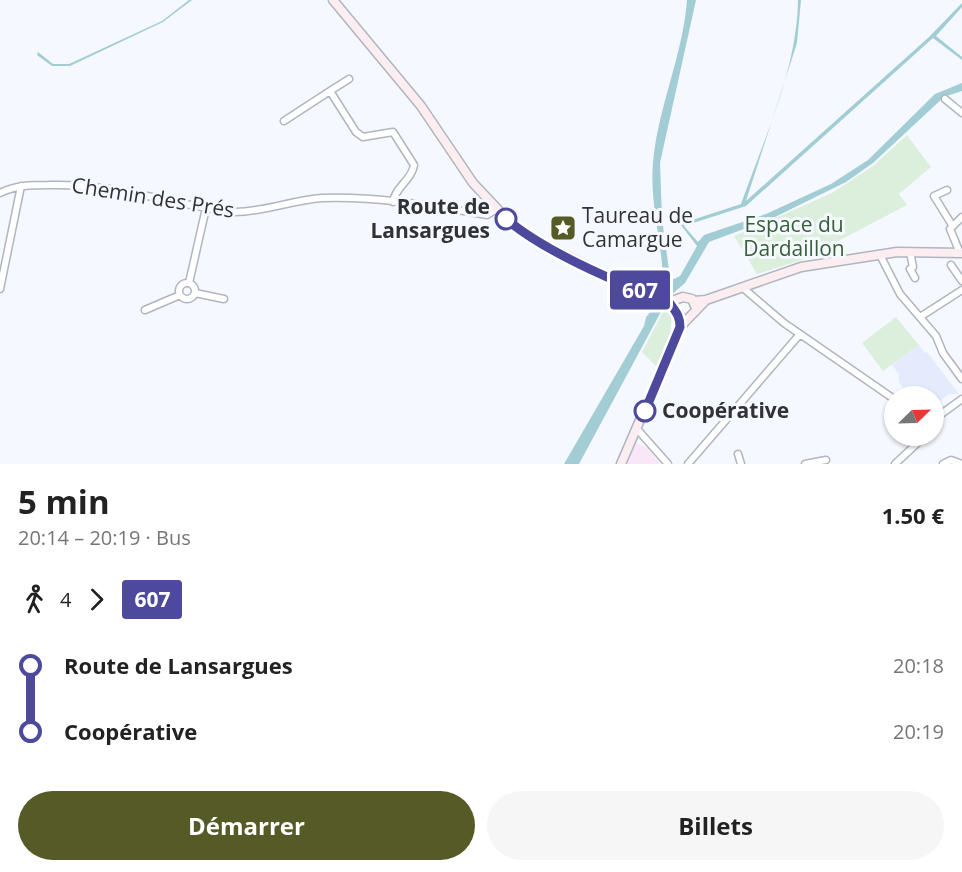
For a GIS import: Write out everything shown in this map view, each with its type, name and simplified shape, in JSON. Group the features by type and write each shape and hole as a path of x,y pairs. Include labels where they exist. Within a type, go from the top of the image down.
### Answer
{"main road":[{"path":"333,0 421,106 473,183 497,209 530,236 610,278 690,311"},
{"path":"621,464 680,327 690,311 706,300 800,268 910,252 959,253"},
{"path":"674,304 686,297 690,311"}],"street":[{"path":"284,121 348,79"},
{"path":"330,91 359,135 389,131 394,133 413,163 413,171 397,190 393,202"},
{"path":"945,99 962,113"},
{"name":"Chemin des Prés","path":"0,193 21,186 86,185 111,187 206,208 248,212 320,198 393,202 487,215 497,209"},
{"path":"0,289 21,186"},
{"path":"947,190 934,196 952,225"},
{"path":"189,283 206,208"},
{"path":"959,253 950,230 952,225 962,217"},
{"path":"910,252 914,260 913,267 910,269 915,278"},
{"path":"880,255 900,294 920,317 962,379"},
{"path":"951,265 962,280"},
{"path":"189,283 193,285 195,293"},
{"path":"180,295 180,287 189,283"},
{"path":"752,283 752,295"},
{"path":"742,287 800,334 884,392"},
{"path":"920,317 962,290"},
{"path":"180,295 188,300 195,293"},
{"path":"195,293 224,299"},
{"path":"145,309 180,295"},
{"path":"688,464 800,334"},
{"path":"944,412 962,399"},
{"path":"637,429 668,464"},
{"path":"895,464 914,446"},
{"path":"738,454 741,464"},
{"path":"805,464 826,460"},
{"path":"943,464 951,460 962,464"}],"shaded area":[{"path":"192,0 163,22 70,66 52,66 37,55 38,52 53,64 69,64 162,21"},
{"path":"687,0 696,0 660,163 662,219 670,277 674,279 680,276 697,246 680,224 741,204 772,120 746,201 929,37 962,3 962,7 936,36 962,57 962,60 933,38 746,206 684,226 698,242 704,235 766,214 831,184 868,160 935,94 962,83 962,91 944,97 873,163 846,182 773,218 709,242 685,283 670,296 663,294 662,261 652,179 660,121 681,41"},
{"path":"798,0 801,0 797,43 785,81 792,52"},
{"path":"659,303 664,306 579,464 564,464 644,326 646,317"},
{"path":"919,345 959,394 949,394 944,398 944,386 902,386 899,382 899,374 892,365"},
{"path":"628,440 646,447 660,464 615,464"}],"green space":[{"name":"Espace du Dardaillon","path":"907,135 931,167 899,194 907,205 802,260 757,274 734,236 832,193 873,166"},
{"path":"664,310 672,315 670,336 657,367 642,352"},
{"path":"896,317 919,345 883,371 862,343"}],"bus line":[{"name":"607","path":"506,219 559,252 610,278 669,302 675,308 680,316 680,327 645,411"}],"place":[{"name":"Route de Lansargues","path":"506,219"},
{"name":"Taureau de Camargue","path":"563,228"},
{"name":"Coopérative","path":"645,411"}]}
